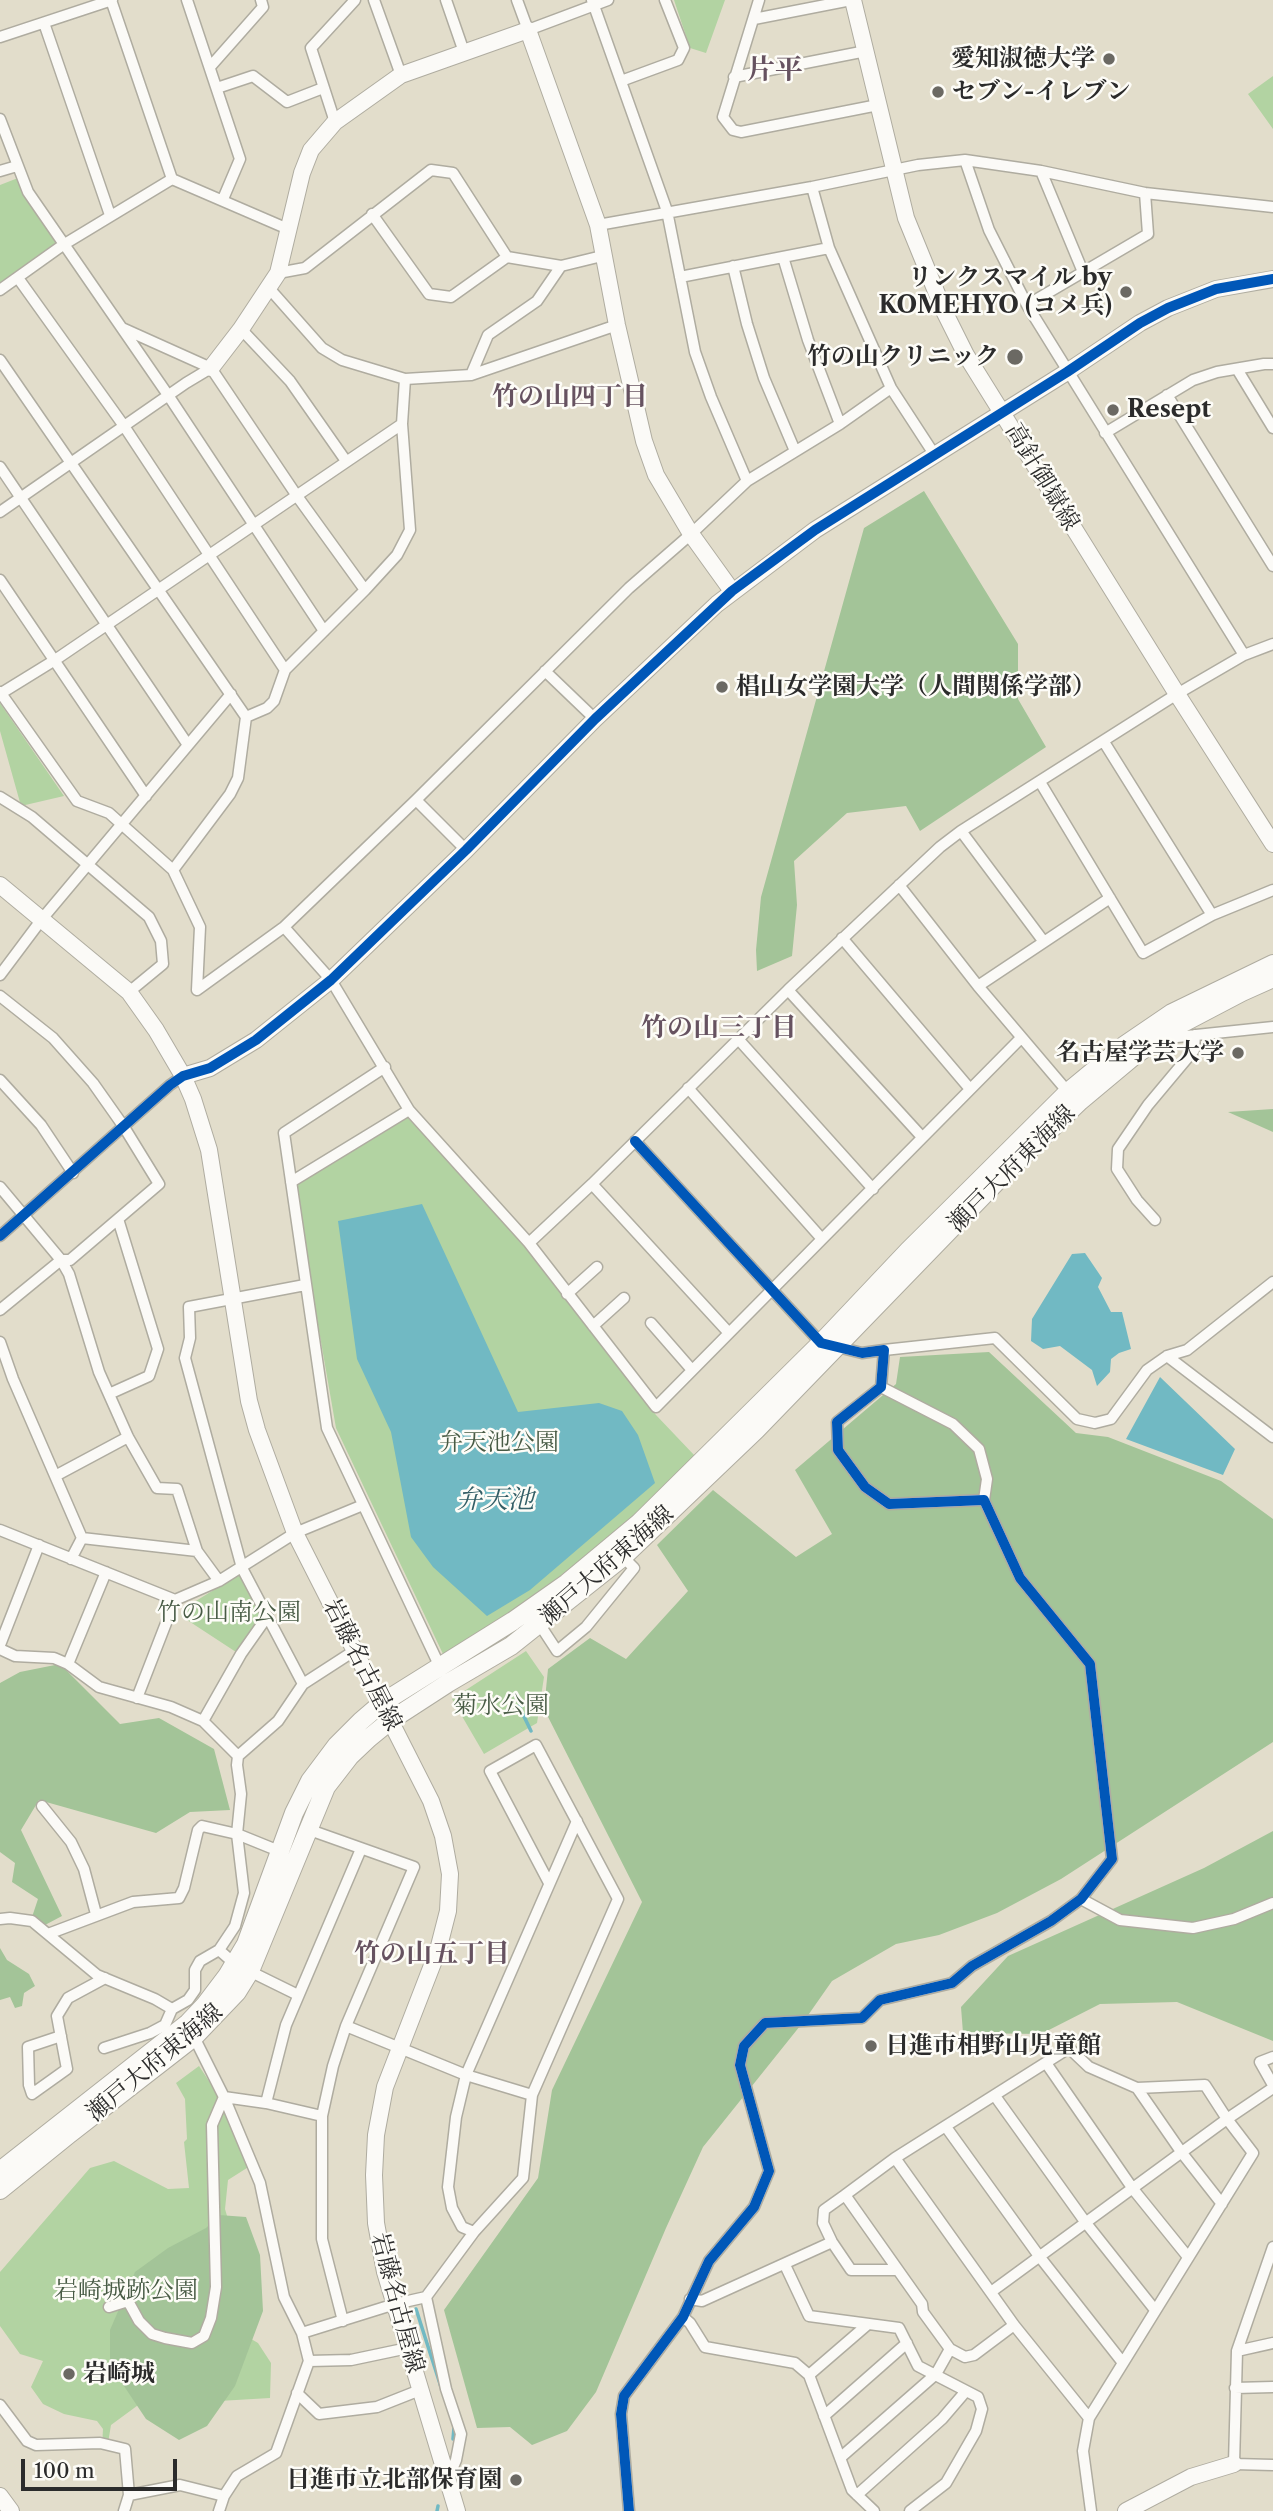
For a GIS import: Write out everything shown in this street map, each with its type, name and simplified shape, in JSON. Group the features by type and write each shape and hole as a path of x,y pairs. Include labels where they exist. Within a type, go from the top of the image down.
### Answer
{"main road":[{"name":"瀬戸大府東海線","path":"0,2171 188,2023 243,1968 326,1787 350,1756 391,1720 511,1646 540,1625 623,1557 747,1439 908,1251 1068,1093 1125,1045 1172,1013 1273,964"},
{"name":"瀬戸大府東海線","path":"0,2190 194,2037 237,1992 246,1944 279,1851 310,1781 337,1745 382,1703 513,1621 568,1583 639,1523 829,1345 1070,1110 1135,1055 1168,1032 1273,978"}],"street":[{"path":"0,37 111,0 172,179 288,229"},
{"path":"187,0 240,159 223,199"},
{"path":"210,66 263,7 261,0"},
{"path":"335,122 311,48 355,0"},
{"path":"374,0 401,75"},
{"path":"446,0 464,52"},
{"path":"517,0 598,225 617,325 644,441 656,475 691,534 732,591"},
{"path":"0,512 211,368 273,280 302,173 311,150 335,122 401,75 528,30 593,3 608,0"},
{"path":"621,81 678,60 684,48 665,0"},
{"path":"760,0 723,117 733,130 741,132 878,105"},
{"path":"754,19 852,0"},
{"name":"高針御嶽線","path":"852,0 893,170 914,242 944,311 967,355 1273,844"},
{"path":"593,3 667,211 695,352 747,481"},
{"path":"44,23 110,215"},
{"path":"734,77 866,51"},
{"path":"217,88 253,76 287,102 323,88"},
{"path":"0,119 28,192 324,631"},
{"path":"598,225 918,165 965,160 1041,171 1145,193 1273,207"},
{"path":"965,160 989,230 1027,306 1244,655"},
{"path":"0,171 17,166"},
{"path":"273,280 305,268 431,170 453,173 507,257"},
{"path":"1041,171 1083,272"},
{"path":"0,290 63,245 172,179"},
{"path":"812,187 829,248 891,388 934,454"},
{"path":"1027,306 1148,234 1145,193"},
{"path":"372,214 429,294 451,297 507,257 561,266 602,256"},
{"path":"680,277 829,248"},
{"path":"783,257 808,340 840,424"},
{"path":"471,375 488,335 537,301 561,266"},
{"path":"733,266 747,324 764,377 795,451"},
{"path":"18,278 124,426 285,670"},
{"path":"0,1236 170,1084 183,1076 210,1068 256,1040 331,980 466,850 595,719 732,591 815,530 1068,372 1140,323 1168,308 1216,289 1273,279"},
{"path":"273,280 322,348 342,360 405,379 471,375 617,325"},
{"path":"120,327 211,368 297,496 365,590"},
{"path":"241,329 290,381 346,461"},
{"path":"0,360 246,717 238,778 230,794 173,870"},
{"path":"1105,433 1194,380 1237,369 1273,365"},
{"path":"1237,369 1273,428"},
{"path":"246,717 267,708 274,701 285,670 397,555 410,530 402,424 405,379"},
{"path":"402,424 55,660 0,693 77,802 109,813 173,870 200,927 197,990 284,927 629,588 747,481 840,424 891,388"},
{"path":"1167,395 1273,565"},
{"path":"0,467 188,745"},
{"path":"0,580 146,796"},
{"path":"529,1243 788,990 940,847 1177,694 1244,655 1273,644"},
{"path":"545,671 595,719"},
{"path":"0,975 42,919 231,694"},
{"path":"1104,742 1212,915"},
{"path":"1040,782 1143,953 1212,915 1273,890"},
{"path":"0,796 32,817 149,918 161,941 163,964 129,992"},
{"path":"416,800 466,850"},
{"path":"961,831 1044,942"},
{"name":"岩藤名古屋線","path":"0,885 129,992 156,1030 183,1076 209,1150 252,1411 276,1485 295,1533 431,1801 443,1836 450,1874 448,1911 438,1950 385,2087 376,2135 374,2175 376,2223 385,2272 457,2511"},
{"path":"899,885 978,986 1068,1093"},
{"path":"978,986 1110,898"},
{"path":"284,927 331,980 409,1110 529,1243 656,1407 1021,1038"},
{"path":"842,938 970,1089"},
{"path":"788,990 922,1137"},
{"path":"0,996 52,1038 93,1083 159,1184 70,1260 61,1259 0,1310"},
{"path":"1168,1032 1177,1037 1273,1027"},
{"path":"1155,1220 1137,1200 1118,1169 1118,1149 1148,1105 1194,1050 1195,1035"},
{"path":"739,1040 873,1189"},
{"path":"385,1067 284,1133 327,1428 440,1667"},
{"path":"0,1080 41,1125 73,1173"},
{"path":"688,1088 822,1239"},
{"path":"291,1182 409,1110"},
{"path":"635,1141 771,1292 829,1345 862,1353 995,1338 1077,1419 1095,1423 1111,1419 1147,1370 1167,1356 1187,1350 1273,1282"},
{"path":"592,1184 729,1333"},
{"path":"0,1187 61,1259 69,1274 99,1372 128,1437 157,1488 177,1489 197,1551 219,1581"},
{"path":"109,1394 149,1376 158,1349 118,1219"},
{"path":"568,1294 597,1267"},
{"path":"303,1684 243,1568 185,1358 190,1338 189,1307 305,1285"},
{"path":"593,1326 624,1298"},
{"path":"651,1323 692,1370"},
{"path":"0,1342 13,1379 57,1475 82,1538 71,1559"},
{"path":"884,1350 881,1387 837,1422 838,1450 865,1487 888,1504 985,1500"},
{"path":"1167,1356 1273,1437"},
{"path":"629,2511 621,2414 624,2396 683,2317 709,2261 754,2207 769,2171 740,2065 744,2046 765,2023 862,2018 880,2000 952,1983 972,1966 1051,1921 1081,1899 1112,1858 1090,1664 1020,1578 985,1500 987,1479 979,1449 953,1424 881,1387"},
{"path":"57,1475 128,1437"},
{"path":"136,1698 175,1600 243,1568 295,1533 363,1505"},
{"path":"0,1530 175,1600"},
{"path":"82,1538 197,1551"},
{"path":"39,1545 0,1647 15,1656 54,1658 68,1664 99,1687 170,1707 203,1721 238,1756"},
{"path":"540,1625 557,1651 586,1627 634,1568 623,1557"},
{"path":"68,1664 106,1572"},
{"path":"203,1721 241,1654 267,1617"},
{"path":"104,2048 150,2033 165,2025 172,2009 187,2000 195,1990 195,1970 200,1961 219,1950 235,1926 244,1893 237,1834 241,1794 238,1756 278,1721 303,1684 354,1651"},
{"path":"302,2333 426,2297 474,2232 523,2178 532,2095 618,1899 536,1745 490,1771 548,1883"},
{"path":"42,1806 75,1849 84,1869 96,1914"},
{"path":"474,2232 462,2227 452,2208 448,2187 456,2117 466,2075 577,1821"},
{"path":"48,1934 133,1902 179,1898 184,1888 198,1830 202,1826 237,1834 279,1851"},
{"path":"307,1829 414,1867 346,2026 333,2066 322,2116 322,2239 343,2321"},
{"path":"266,2103 286,2025 361,1849"},
{"path":"1081,1899 1120,1920 1193,1928 1234,1919 1273,1903"},
{"path":"0,1919 32,1921 81,1964 172,2009"},
{"path":"219,1950 243,1968 298,1995"},
{"path":"61,2036 28,2047 29,2085 32,2094 67,2069 61,2036 57,2016 68,1998 105,1978"},
{"path":"346,2026 466,2075 532,2095"},
{"path":"194,2037 224,2098 260,2183 284,2297 302,2333 309,2361 276,2453 237,2476 224,2496 219,2511"},
{"path":"898,2270 851,2270 822,2222 824,2210 895,2158 1069,2048 1089,2067 1137,2088 1205,2085 1253,2153 1089,2418 1083,2451 1091,2511"},
{"path":"992,2292 1273,2086 1260,2062 1273,2057"},
{"path":"1046,2063 1133,2189 1188,2257"},
{"path":"1137,2088 1222,2204"},
{"path":"995,2096 1086,2223 1155,2310"},
{"path":"224,2098 266,2103 322,2116"},
{"path":"109,2307 128,2301 139,2321 152,2334 165,2338 192,2343 204,2336 212,2318 216,2287 212,2125 224,2098"},
{"path":"946,2127 1039,2256 1122,2363"},
{"path":"895,2158 1014,2325 1089,2418"},
{"path":"845,2195 950,2349 965,2357 974,2355 1014,2325"},
{"path":"690,2299 702,2301 832,2242"},
{"path":"1234,2464 1237,2351 1269,2272 1273,2247"},
{"path":"785,2265 809,2316 899,2328 918,2366 978,2397 982,2409 976,2431 946,2483 910,2511"},
{"path":"426,2297 446,2389 461,2434 456,2460 447,2479"},
{"path":"683,2317 705,2347 795,2364 809,2375 852,2490 874,2511"},
{"path":"809,2375 867,2325"},
{"path":"824,2416 908,2343"},
{"path":"1237,2351 1273,2343"},
{"path":"309,2361 351,2360 408,2348"},
{"path":"840,2458 936,2374 950,2349"},
{"path":"1235,2388 1273,2387"},
{"path":"297,2393 318,2414 377,2407 420,2390"},
{"path":"857,2495 942,2419 966,2391"},
{"path":"0,2404 27,2441 36,2445 100,2443 125,2449 129,2495 124,2511"},
{"path":"1126,2511 1191,2477 1234,2464 1273,2465"},
{"path":"129,2495 180,2486 224,2496"},
{"path":"0,2496 12,2511"}],"green space":[{"path":"674,0 725,0 706,53 690,48"},
{"path":"1273,76 1273,129 1248,94"},
{"path":"18,178 24,194 60,249 0,293 0,185"},
{"path":"924,491 1018,644 1018,699 1046,747 920,831 906,806 847,813 794,861 797,905 792,956 757,971 756,950 761,897 864,528"},
{"path":"0,703 64,796 21,806 0,731"},
{"path":"1273,1109 1273,1132 1228,1112"},
{"name":"弁天池公園","path":"405,1115 524,1242 656,1415 695,1456 640,1513 533,1599 443,1654 336,1428 293,1181"},
{"path":"989,1352 1076,1433 1108,1437 1221,1481 1273,1519 1273,1742 1061,1879 997,1913 939,1935 896,1944 832,1981 804,2021 703,2147 596,2392 567,2431 532,2445 510,2427 477,2428 444,2310 538,2178 552,2090 642,1902 544,1709 548,1669 590,1638 626,1659 688,1591 657,1545 713,1490 796,1557 832,1534 795,1470 896,1384 900,1357"},
{"name":"竹の山南公園","path":"241,1573 263,1616 236,1652 181,1616 183,1609"},
{"name":"菊水公園","path":"526,1651 544,1677 537,1723 484,1754 452,1699"},
{"path":"60,1664 120,1724 159,1718 214,1749 230,1810 190,1812 156,1833 39,1800 21,1830 62,1916 45,1925 32,1917 38,1899 12,1882 15,1863 0,1852 0,1683 20,1672"},
{"path":"1273,1831 1273,2041 1177,2002 1100,2004 1041,2034 963,2033 961,2007 1008,1956 1204,1868"},
{"path":"0,1948 7,1960 29,1974 35,1986 24,1993 22,2006 15,2008 10,1997 0,2000"},
{"name":"岩崎城跡公園","path":"199,2066 223,2102 250,2166 228,2180 225,2209 234,2240 246,2336 258,2343 271,2363 270,2398 219,2401 145,2400 111,2425 108,2443 102,2446 103,2429 97,2421 64,2414 43,2404 31,2387 43,2361 20,2354 0,2326 0,2272 90,2168 114,2161 168,2189 189,2188 184,2142 187,2139 185,2099 176,2083"},
{"path":"219,2215 246,2217 260,2255 263,2311 235,2386 207,2426 179,2440 146,2419 110,2365 110,2330 135,2272 168,2248 206,2228"}],"water":[{"name":"弁天池","path":"422,1204 518,1412 599,1403 622,1411 638,1435 655,1483 530,1590 487,1616 433,1567 411,1537 391,1432 357,1359 338,1221"},
{"path":"1085,1253 1102,1278 1098,1287 1111,1312 1122,1312 1131,1349 1111,1359 1110,1372 1097,1386 1092,1370 1060,1346 1043,1349 1031,1341 1032,1319 1072,1254"},
{"path":"1160,1377 1235,1449 1223,1475 1126,1439"}],"waterway":[{"path":"519,1706 531,1731"},
{"path":"416,2309 441,2387"},
{"path":"453,2439 454,2428"},
{"path":"437,2511 438,2506"}],"cycle path":[{"path":"0,1236 170,1085 183,1076 210,1068 256,1040 331,980 466,850 595,719 732,591 815,530 1067,372 1140,323 1168,308 1216,289 1273,279"},
{"path":"629,2511 621,2414 624,2396 683,2317 709,2261 754,2207 769,2171 740,2065 744,2046 765,2023 862,2018 880,2000 952,1983 972,1966 1051,1921 1081,1899 1112,1859 1090,1664 1020,1578 984,1500 889,1504 865,1487 838,1450 837,1422 881,1387 884,1350 862,1353 821,1343 635,1141"}],"place":[{"name":"愛知淑徳大学","path":"1109,59"},
{"name":"セブン-イレブン","path":"938,92"},
{"name":"リンクスマイル by KOMEHYO (コメ兵)","path":"1126,292"},
{"name":"竹の山クリニック","path":"1015,357"},
{"name":"Resept","path":"1113,410"},
{"name":"椙山女学園大学（人間関係学部）","path":"722,687"},
{"name":"名古屋学芸大学","path":"1238,1053"},
{"name":"日進市相野山児童館","path":"871,2046"},
{"name":"岩崎城","path":"69,2374"},
{"name":"日進市立北部保育園","path":"516,2480"}],"district":[{"name":"片平","path":"775,71"},
{"name":"竹の山四丁目","path":"570,397"},
{"name":"竹の山三丁目","path":"719,1028"},
{"name":"竹の山五丁目","path":"432,1954"}]}
